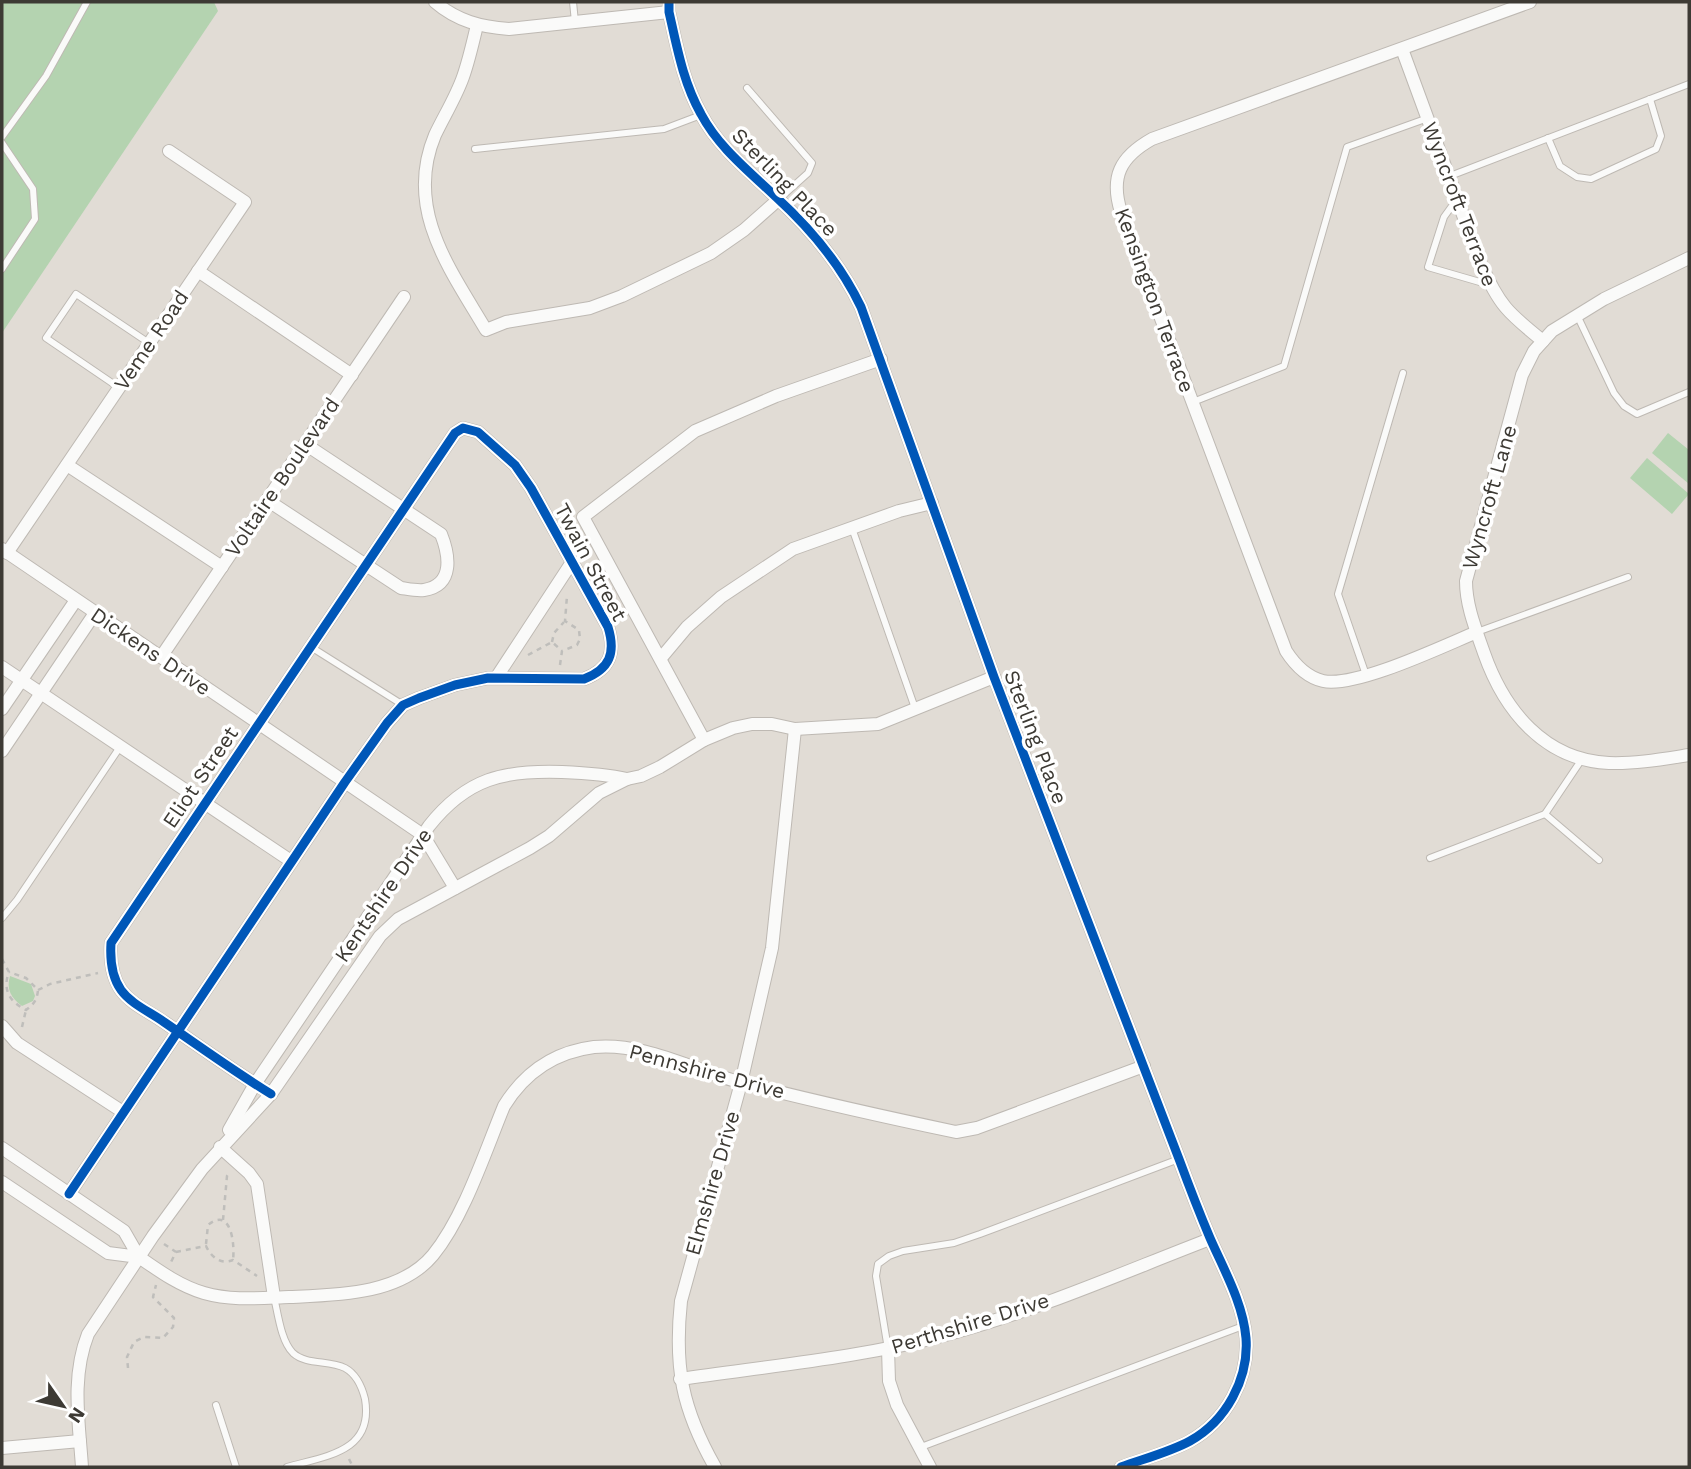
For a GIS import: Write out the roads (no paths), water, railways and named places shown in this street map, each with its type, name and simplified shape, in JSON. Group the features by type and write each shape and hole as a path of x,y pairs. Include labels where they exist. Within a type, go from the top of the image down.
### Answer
{"street":[{"path":"435,2 463,20 477,25 509,29 669,7"},
{"name":"Kensington Terrace","path":"1477,632 1366,675 1338,682 1323,681 1310,676 1295,665 1286,651 1117,197 1119,170 1127,156 1152,139 1530,2"},
{"name":"Sterling Place","path":"669,7 682,72 701,116 732,157 779,199 834,260 849,282 881,359 994,677 1210,1239 1228,1277 1246,1339 1237,1390 1221,1416 1191,1440 1121,1467"},
{"path":"477,25 463,79 435,137 426,165 425,194 428,221 440,252 486,330 506,323 590,308 622,296 711,253 744,230 779,199"},
{"name":"Wyncroft Terrace","path":"1402,49 1490,285 1511,316 1543,341"},
{"name":"Veme Road","path":"5,551 67,465 244,202 169,150"},
{"name":"Wyncroft Lane","path":"1689,258 1648,276 1577,315 1552,331 1534,351 1522,376 1466,580 1466,596 1477,632 1502,696 1518,718 1540,739 1559,750 1607,763 1689,754"},
{"path":"198,271 352,375"},
{"name":"Voltaire Boulevard","path":"161,657 404,297"},
{"path":"704,740 583,517 695,431 776,396 881,359"},
{"name":"Twain Street","path":"69,1194 291,861 379,733 403,705 455,685 496,678 584,679 597,674 610,657 612,650 608,627 531,488 515,465 478,432 463,428 450,440"},
{"name":"Eliot Street","path":"177,1031 129,999 120,988 113,970 111,943 450,440"},
{"path":"267,500 401,588 425,590 438,583 448,571 449,554 441,534 305,444"},
{"path":"67,465 222,567"},
{"path":"661,658 687,627 721,597 765,565 793,549 899,511 932,503"},
{"name":"Dickens Drive","path":"5,551 423,835 455,888"},
{"path":"496,678 572,562"},
{"path":"2,709 76,600"},
{"path":"2,751 95,613"},
{"path":"2,667 291,861"},
{"name":"Kentshire Drive","path":"79,1467 76,1380 81,1351 88,1334 153,1236 220,1147 271,1094 380,936 411,911 540,842 599,793 660,767 704,740 733,728 752,724 772,724 795,729 877,724 916,711 994,677"},
{"name":"Elmshire Drive","path":"715,1467 701,1443 680,1379 678,1325 681,1301 741,1083 772,948 795,729"},
{"name":"Kentshire Drive","path":"220,1147 255,1084 437,816 482,782 508,774 530,771 602,773 627,779"},
{"path":"2,1026 18,1043 123,1112"},
{"path":"177,1031 271,1094"},
{"name":"Pennshire Drive","path":"2,1149 124,1231 139,1256 163,1273 200,1292 238,1299 361,1292 401,1278 423,1265 440,1244 458,1213 512,1093 533,1071 556,1057 575,1050 628,1047 741,1083 956,1132 977,1128 1144,1066"},
{"path":"220,1147 257,1184 274,1297"},
{"name":"Pennshire Drive","path":"2,1182 108,1253 139,1256"},
{"name":"Perthshire Drive","path":"680,1379 888,1349 949,1334 1210,1239"},
{"path":"888,1349 889,1381 901,1415 930,1467"},
{"path":"2,1448 80,1441"}],"lane":[{"path":"2,269 35,219 33,189 2,140 46,76 87,2"},
{"path":"573,2 575,22"},
{"path":"1450,176 1689,84"},
{"path":"747,88 812,163 808,173 779,199"},
{"path":"1548,138 1560,166 1577,177 1591,179 1656,149 1661,136 1650,99"},
{"path":"475,149 664,129 701,116"},
{"path":"1193,402 1284,366 1347,147 1428,118"},
{"path":"1458,197 1444,217 1428,267 1490,285"},
{"path":"119,388 46,338 76,294 149,343"},
{"path":"1577,315 1614,393 1623,406 1637,414 1689,391"},
{"path":"1366,675 1338,594 1403,373"},
{"path":"852,528 916,711"},
{"path":"1477,632 1628,578"},
{"path":"311,647 403,705"},
{"path":"2,918 17,900 120,747"},
{"path":"1430,858 1545,814 1583,758"},
{"path":"1545,814 1599,860"},
{"path":"888,1349 876,1276 878,1264 889,1255 954,1243 1179,1159"},
{"path":"274,1297 284,1337 291,1352 299,1357 346,1369 356,1378 363,1390 365,1403 365,1421 356,1442 347,1448 287,1467"},
{"path":"919,1448 1243,1326"},
{"path":"216,1405 236,1467"}]}
